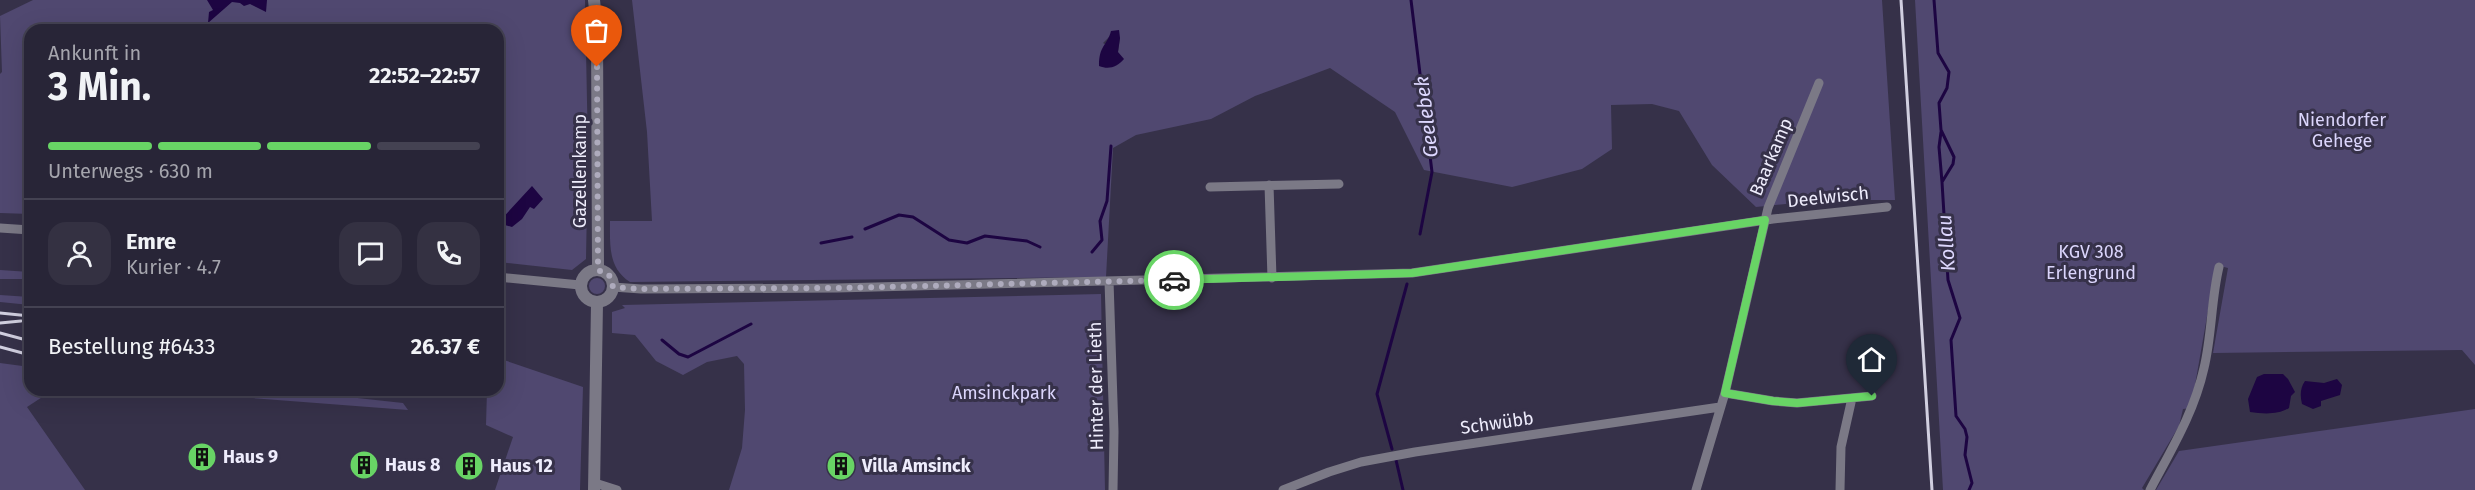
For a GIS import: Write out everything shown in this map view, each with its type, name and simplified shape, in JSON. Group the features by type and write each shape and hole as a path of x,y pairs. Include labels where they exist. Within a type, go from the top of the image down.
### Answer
{"street":[{"name":"Gazellenkamp","path":"594,0 597,28 598,270"},
{"name":"Baarkamp","path":"1696,490 1725,393 1771,200 1819,83"},
{"path":"1210,188 1339,184"},
{"path":"1269,185 1272,278"},
{"name":"Deelwisch","path":"613,287 641,289 837,288 1412,273 1765,220 1887,207"},
{"path":"0,228 24,230"},
{"path":"2150,490 2180,436 2198,391 2205,365 2219,267"},
{"path":"580,285 586,274 598,270 609,275 613,287 608,298 597,303"},
{"path":"504,278 580,285"},
{"name":"Hinter der Lieth","path":"1109,281 1114,432 1113,490"},
{"path":"580,285 585,297 597,303"},
{"path":"597,303 594,487 617,490"},
{"path":"1725,393 1797,403 1872,396"},
{"path":"1840,490 1841,447 1852,398"},
{"name":"Schwübb","path":"1283,490 1329,471 1372,460 1720,407"}],"green space":[{"path":"33,0 585,0 588,152 586,259 572,270 504,263 504,24 24,24 24,214 0,213 0,74 2,72 0,16"},
{"path":"632,0 1882,0 1895,200 1868,200 1867,196 1756,207 1712,165 1679,111 1652,104 1611,105 1612,149 1582,169 1512,187 1424,170 1395,112 1330,68 1255,96 1211,119 1136,135 1113,148 1106,277 630,282 614,263 610,221 652,221 647,132","holes":["1109,37 1120,38 1118,52 1103,43"]},
{"path":"1915,0 2475,0 2475,365 2462,350 2213,353 2228,268 2216,265 2191,408 2183,409 2179,426 2142,488 2144,490 1943,490"},
{"path":"0,270 24,272 24,279 0,279"},
{"path":"597,278 605,286 597,294 589,286"},
{"name":"Amsinckpark","path":"1101,294 1105,490 729,490 742,448 745,410 744,364 737,356 707,362 683,375 656,361 635,335 612,333 612,312 625,308 622,305"},
{"path":"0,295 24,297 24,304 0,302"},
{"path":"504,360 583,387 580,490 495,490 513,437 486,425 487,396 504,396"},
{"path":"0,363 24,366 24,396 44,396 27,407 85,490 0,490"},
{"path":"225,396 339,396 403,403 408,410"},
{"path":"2475,409 2475,490 2156,490 2179,451"}],"shaded area":[{"path":"207,0 267,0 266,12 250,4 244,6 232,2 208,23 209,12 213,10"},
{"path":"1119,30 1118,52 1124,59 1113,67 1099,66 1100,54 1111,31"},
{"path":"532,186 543,199 534,209 530,207 522,219 512,227 504,225 504,216"},
{"path":"2264,374 2283,374 2288,379 2295,392 2291,396 2289,408 2275,413 2250,412 2248,399 2257,377"},
{"path":"2337,379 2342,385 2340,395 2321,401 2321,406 2313,409 2302,404 2301,392 2305,381 2324,383"}],"waterway":[{"name":"Geelebek","path":"1411,0 1432,172 1420,234"},
{"name":"Kollau","path":"1934,0 1938,53 1949,72 1947,88 1939,103 1941,130 1954,157 1953,164 1942,182 1948,280 1960,318 1951,340 1956,416 1965,429 1967,437 1965,455 1972,483 1969,490"},
{"path":"1941,132 1939,147 1942,182"},
{"path":"1092,252 1102,240 1100,221 1107,201 1111,146"},
{"name":"Geelebek","path":"865,229 899,215 913,217 949,240 967,243 985,236 1027,241 1040,247"},
{"path":"821,243 852,237"},
{"name":"Geelebek","path":"1392,449 1377,394 1407,284"},
{"path":"662,340 679,354 688,357 751,324"},
{"name":"Geelebek","path":"1396,460 1403,490"}],"railway":[{"path":"1901,0 1932,490"},
{"path":"0,313 24,315"},
{"path":"0,323 21,321"},
{"path":"0,333 24,339"},
{"path":"0,347 24,353"}],"way so far":[{"path":"597,67 598,270 609,275 613,287 641,289 837,288 1174,280"}],"place":[{"name":"Haus 9","path":"202,457"},
{"name":"Haus 8","path":"364,465"},
{"name":"Haus 12","path":"469,466"},
{"name":"Villa Amsinck","path":"841,466"}],"route":[{"path":"1174,280 1412,273 1765,220 1725,393 1797,403 1872,396"}],"park label":[{"name":"Niendorfer Gehege","path":"2342,130"},
{"name":"KGV 308 Erlengrund","path":"2091,262"}]}
